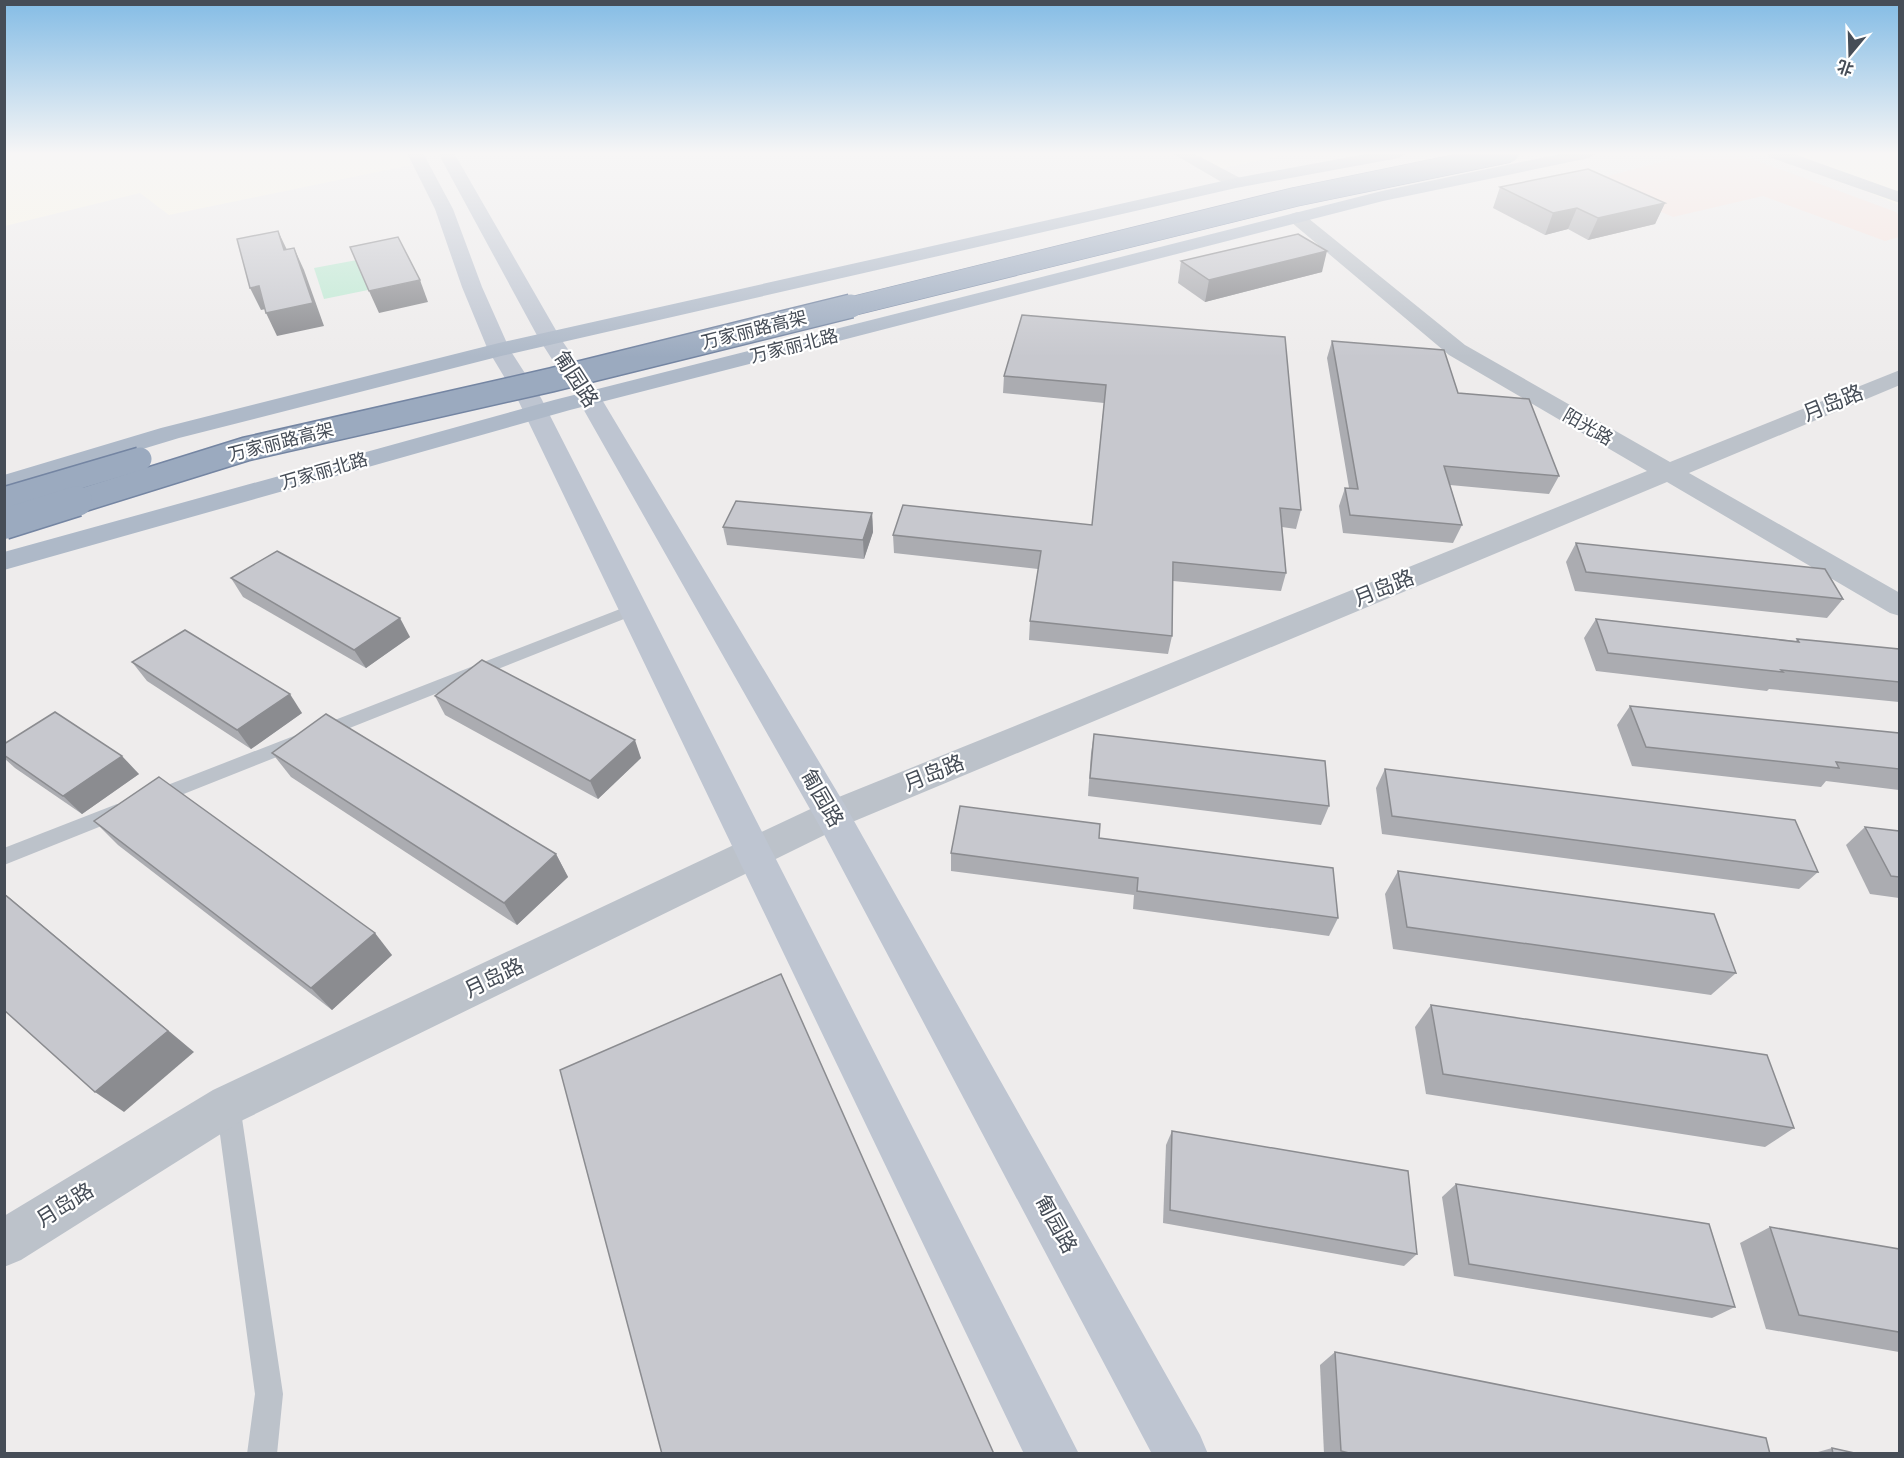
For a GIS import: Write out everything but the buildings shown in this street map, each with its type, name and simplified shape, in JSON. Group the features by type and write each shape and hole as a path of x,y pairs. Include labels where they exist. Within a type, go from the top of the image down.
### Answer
{"highway":[{"name":"万家丽路高架","path":"4,499 125,463 307,415 1138,221"},
{"name":"万家丽路高架","path":"4,524 246,449 551,380 1197,221"}],"main road":[{"path":"448,221 472,287 499,350 530,398 1052,1454"},
{"name":"匍园路","path":"484,221 550,339 589,398 832,815 1181,1454"},
{"path":"4,483 170,433 499,350 1069,221"},
{"name":"万家丽北路","path":"4,561 535,412 1285,221"}],"street":[{"name":"阳光路","path":"1301,221 1457,350 1899,606"},
{"name":"月岛路","path":"4,1242 228,1105 832,815 1899,377"}],"lane":[{"path":"4,857 633,609"},
{"path":"228,1105 268,1394 262,1454"}],"shaded area":[{"path":"5,221 25,221 5,226"},
{"path":"1831,221 1899,221 1899,237 1885,241"}],"green space":[{"path":"357,260 368,290 324,299 314,268"}]}
